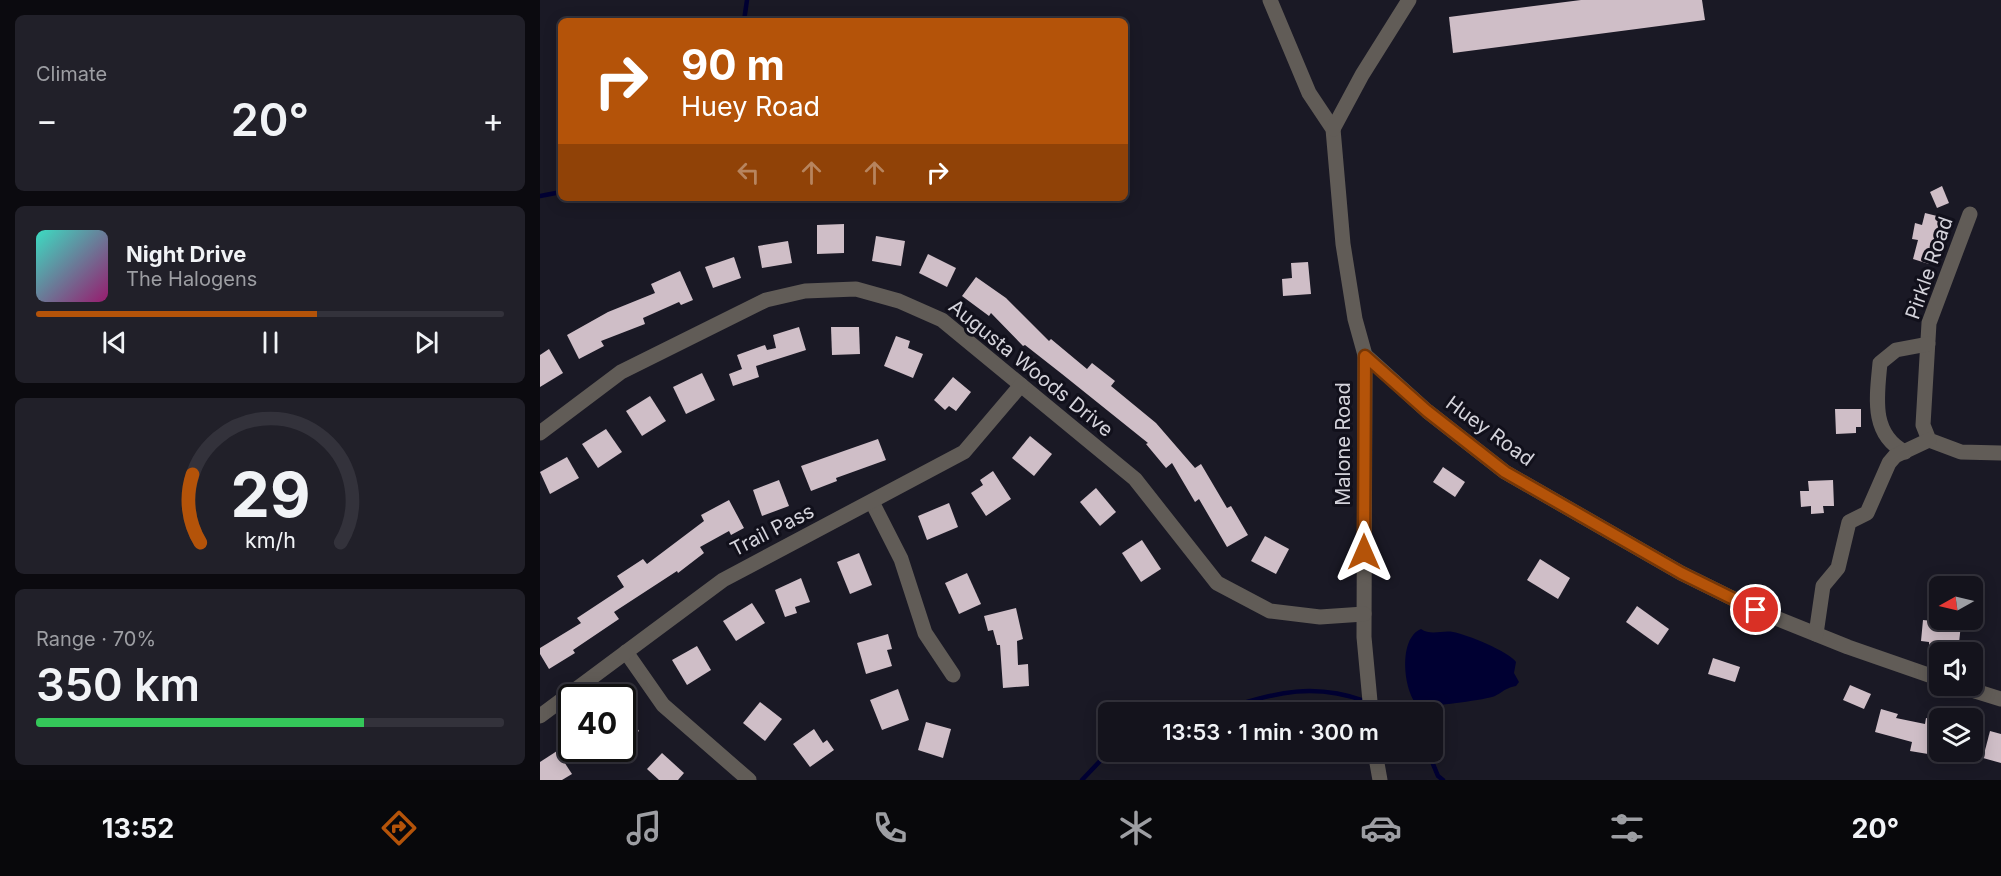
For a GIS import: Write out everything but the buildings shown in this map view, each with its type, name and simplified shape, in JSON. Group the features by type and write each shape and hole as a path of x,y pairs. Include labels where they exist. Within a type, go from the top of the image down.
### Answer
{"street":[{"path":"1270,0 1309,93 1333,129 1343,244 1354,319 1365,356"},
{"path":"1333,129 1362,75 1409,0"},
{"name":"Pirkle Road","path":"1929,440 1923,425 1929,323 1970,214"},
{"name":"Augusta Woods Drive","path":"540,433 621,372 766,300 805,291 856,289 899,301 942,320 1135,479 1217,582 1270,611 1320,617 1364,614"},
{"path":"1905,452 1895,447 1879,421 1877,396 1880,363 1896,350 1928,344"},
{"name":"Malone Road","path":"1365,356 1364,637 1370,702"},
{"name":"Huey Road","path":"1365,356 1427,411 1505,472 1681,573 1756,610 1929,675"},
{"name":"Trail Pass","path":"540,716 723,580 964,452 1021,385"},
{"path":"1816,634 1823,586 1838,568 1849,522 1867,513 1889,463 1895,456 1929,440 1961,452 2001,453"},
{"path":"872,502 901,559 925,633 953,675"},
{"path":"626,652 663,705 749,780"},
{"path":"1983,693 2001,699"},
{"path":"1377,762 1380,780"}],"shaded area":[{"path":"1421,629 1429,632 1459,633 1497,649 1516,662 1514,673 1519,682 1516,686 1490,698 1443,704 1443,702 1415,702 1409,689 1405,665 1406,653 1414,634"}],"waterway":[{"path":"744,18 747,0"},
{"path":"540,196 558,193"},
{"path":"1248,702 1270,696 1306,691 1344,695 1365,701"},
{"path":"1082,780 1099,762"},
{"path":"1432,762 1438,776 1443,780"}],"route":[{"path":"1364,552 1365,356 1427,411 1505,472 1681,573 1756,610"}]}
